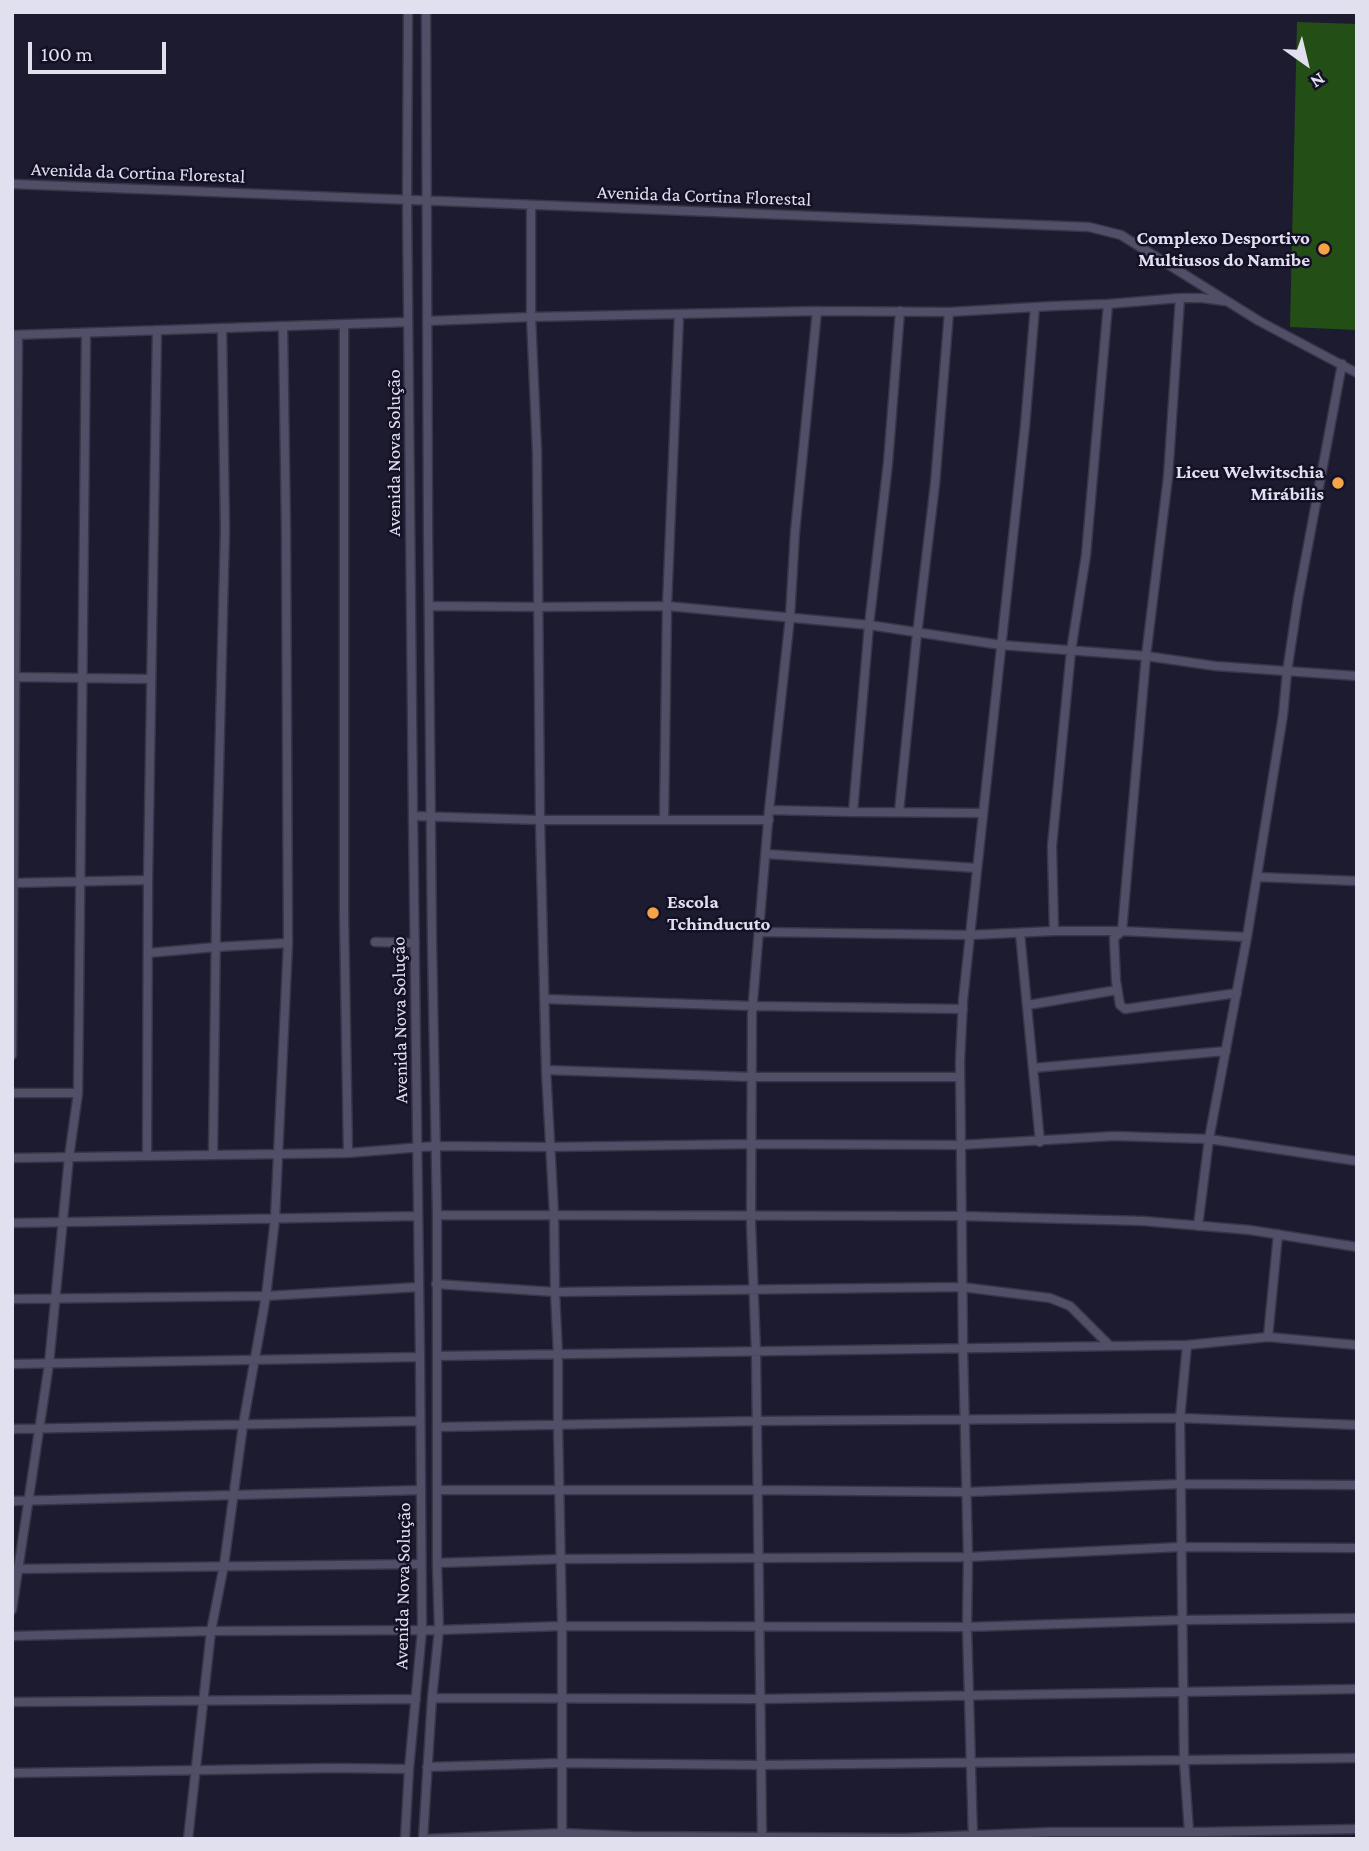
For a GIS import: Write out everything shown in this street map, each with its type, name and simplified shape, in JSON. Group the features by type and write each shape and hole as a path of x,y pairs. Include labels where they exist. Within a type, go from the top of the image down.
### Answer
{"street":[{"name":"Avenida Nova Solução","path":"405,1839 422,1630 408,322 408,12"},
{"name":"Avenida Nova Solução","path":"423,1839 439,1630 437,1215 430,816 426,12"},
{"name":"Avenida da Cortina Florestal","path":"12,184 1089,227 1121,235 1259,321 1357,373"},
{"path":"531,205 544,999 558,1355 562,1836"},
{"path":"427,321 817,312 949,312 1180,298 1227,301"},
{"path":"1180,298 1168,477 1146,656 1122,931 1114,939 1117,990 1120,1005 1125,1009 1237,993"},
{"path":"1054,931 1052,846 1071,651 1086,555 1108,304"},
{"path":"973,1836 967,1627 960,1077 970,935 1025,426 1035,307"},
{"path":"853,812 869,625 888,463 900,311"},
{"path":"762,1838 756,1352 751,1214 752,1006 817,312"},
{"path":"899,812 935,484 949,312"},
{"path":"664,820 667,606 679,315"},
{"path":"12,1055 15,335 408,322"},
{"path":"344,324 344,914 348,1153"},
{"path":"188,1839 211,1631 224,1566 243,1425 266,1296 275,1219 288,943 283,326"},
{"path":"213,1155 225,530 222,328"},
{"path":"147,1156 148,880 157,330"},
{"path":"12,1610 15,1569 49,1364 69,1157 78,1093 86,332"},
{"path":"1198,1226 1209,1139 1247,937 1283,715 1298,599 1342,364"},
{"path":"429,606 667,606 869,625 1001,645 1146,656 1215,666 1357,676"},
{"path":"14,677 151,679"},
{"path":"769,810 983,813"},
{"path":"413,816 540,820 769,820"},
{"path":"766,854 977,868"},
{"path":"1257,877 1357,881"},
{"path":"13,883 148,880"},
{"path":"760,932 970,935 1122,931 1247,937"},
{"path":"1020,933 1040,1142"},
{"path":"376,942 415,943"},
{"path":"148,953 288,943"},
{"path":"1028,1006 1117,990"},
{"path":"544,999 963,1009"},
{"path":"1033,1068 1226,1051"},
{"path":"546,1070 752,1077 960,1077"},
{"path":"12,1093 78,1093"},
{"path":"12,1158 348,1153 435,1146 960,1145 1114,1136 1209,1139 1357,1161"},
{"path":"437,1215 751,1214 1143,1221 1250,1230 1357,1247"},
{"path":"12,1223 417,1216"},
{"path":"1268,1337 1278,1234"},
{"path":"436,1284 555,1292 962,1287 1050,1298 1070,1306 1110,1346"},
{"path":"12,1299 266,1296 419,1287"},
{"path":"437,1356 1187,1345 1268,1337 1357,1345"},
{"path":"1187,1345 1180,1418 1184,1761 1189,1832"},
{"path":"12,1364 420,1357"},
{"path":"438,1427 756,1421 1180,1418 1357,1425"},
{"path":"12,1429 420,1421"},
{"path":"437,1490 967,1492 1181,1484 1357,1485"},
{"path":"12,1501 421,1490"},
{"path":"437,1563 561,1559 968,1557 1181,1547 1357,1548"},
{"path":"15,1569 421,1564"},
{"path":"12,1636 562,1626 967,1627 1357,1618"},
{"path":"432,1698 761,1699 1357,1689"},
{"path":"12,1702 416,1699"},
{"path":"427,1767 562,1763 761,1765 1357,1758"},
{"path":"12,1773 409,1769"},
{"path":"423,1839 562,1836 903,1838 1189,1832 1202,1835 1357,1829"}],"green space":[{"name":"Complexo Desportivo Multiusos do Namibe","path":"1297,22 1357,24 1357,330 1290,327"}],"place":[{"name":"Complexo Desportivo Multiusos do Namibe","path":"1324,249"},
{"name":"Liceu Welwitschia Mirábilis","path":"1338,483"},
{"name":"Escola Tchinducuto","path":"653,913"}]}
